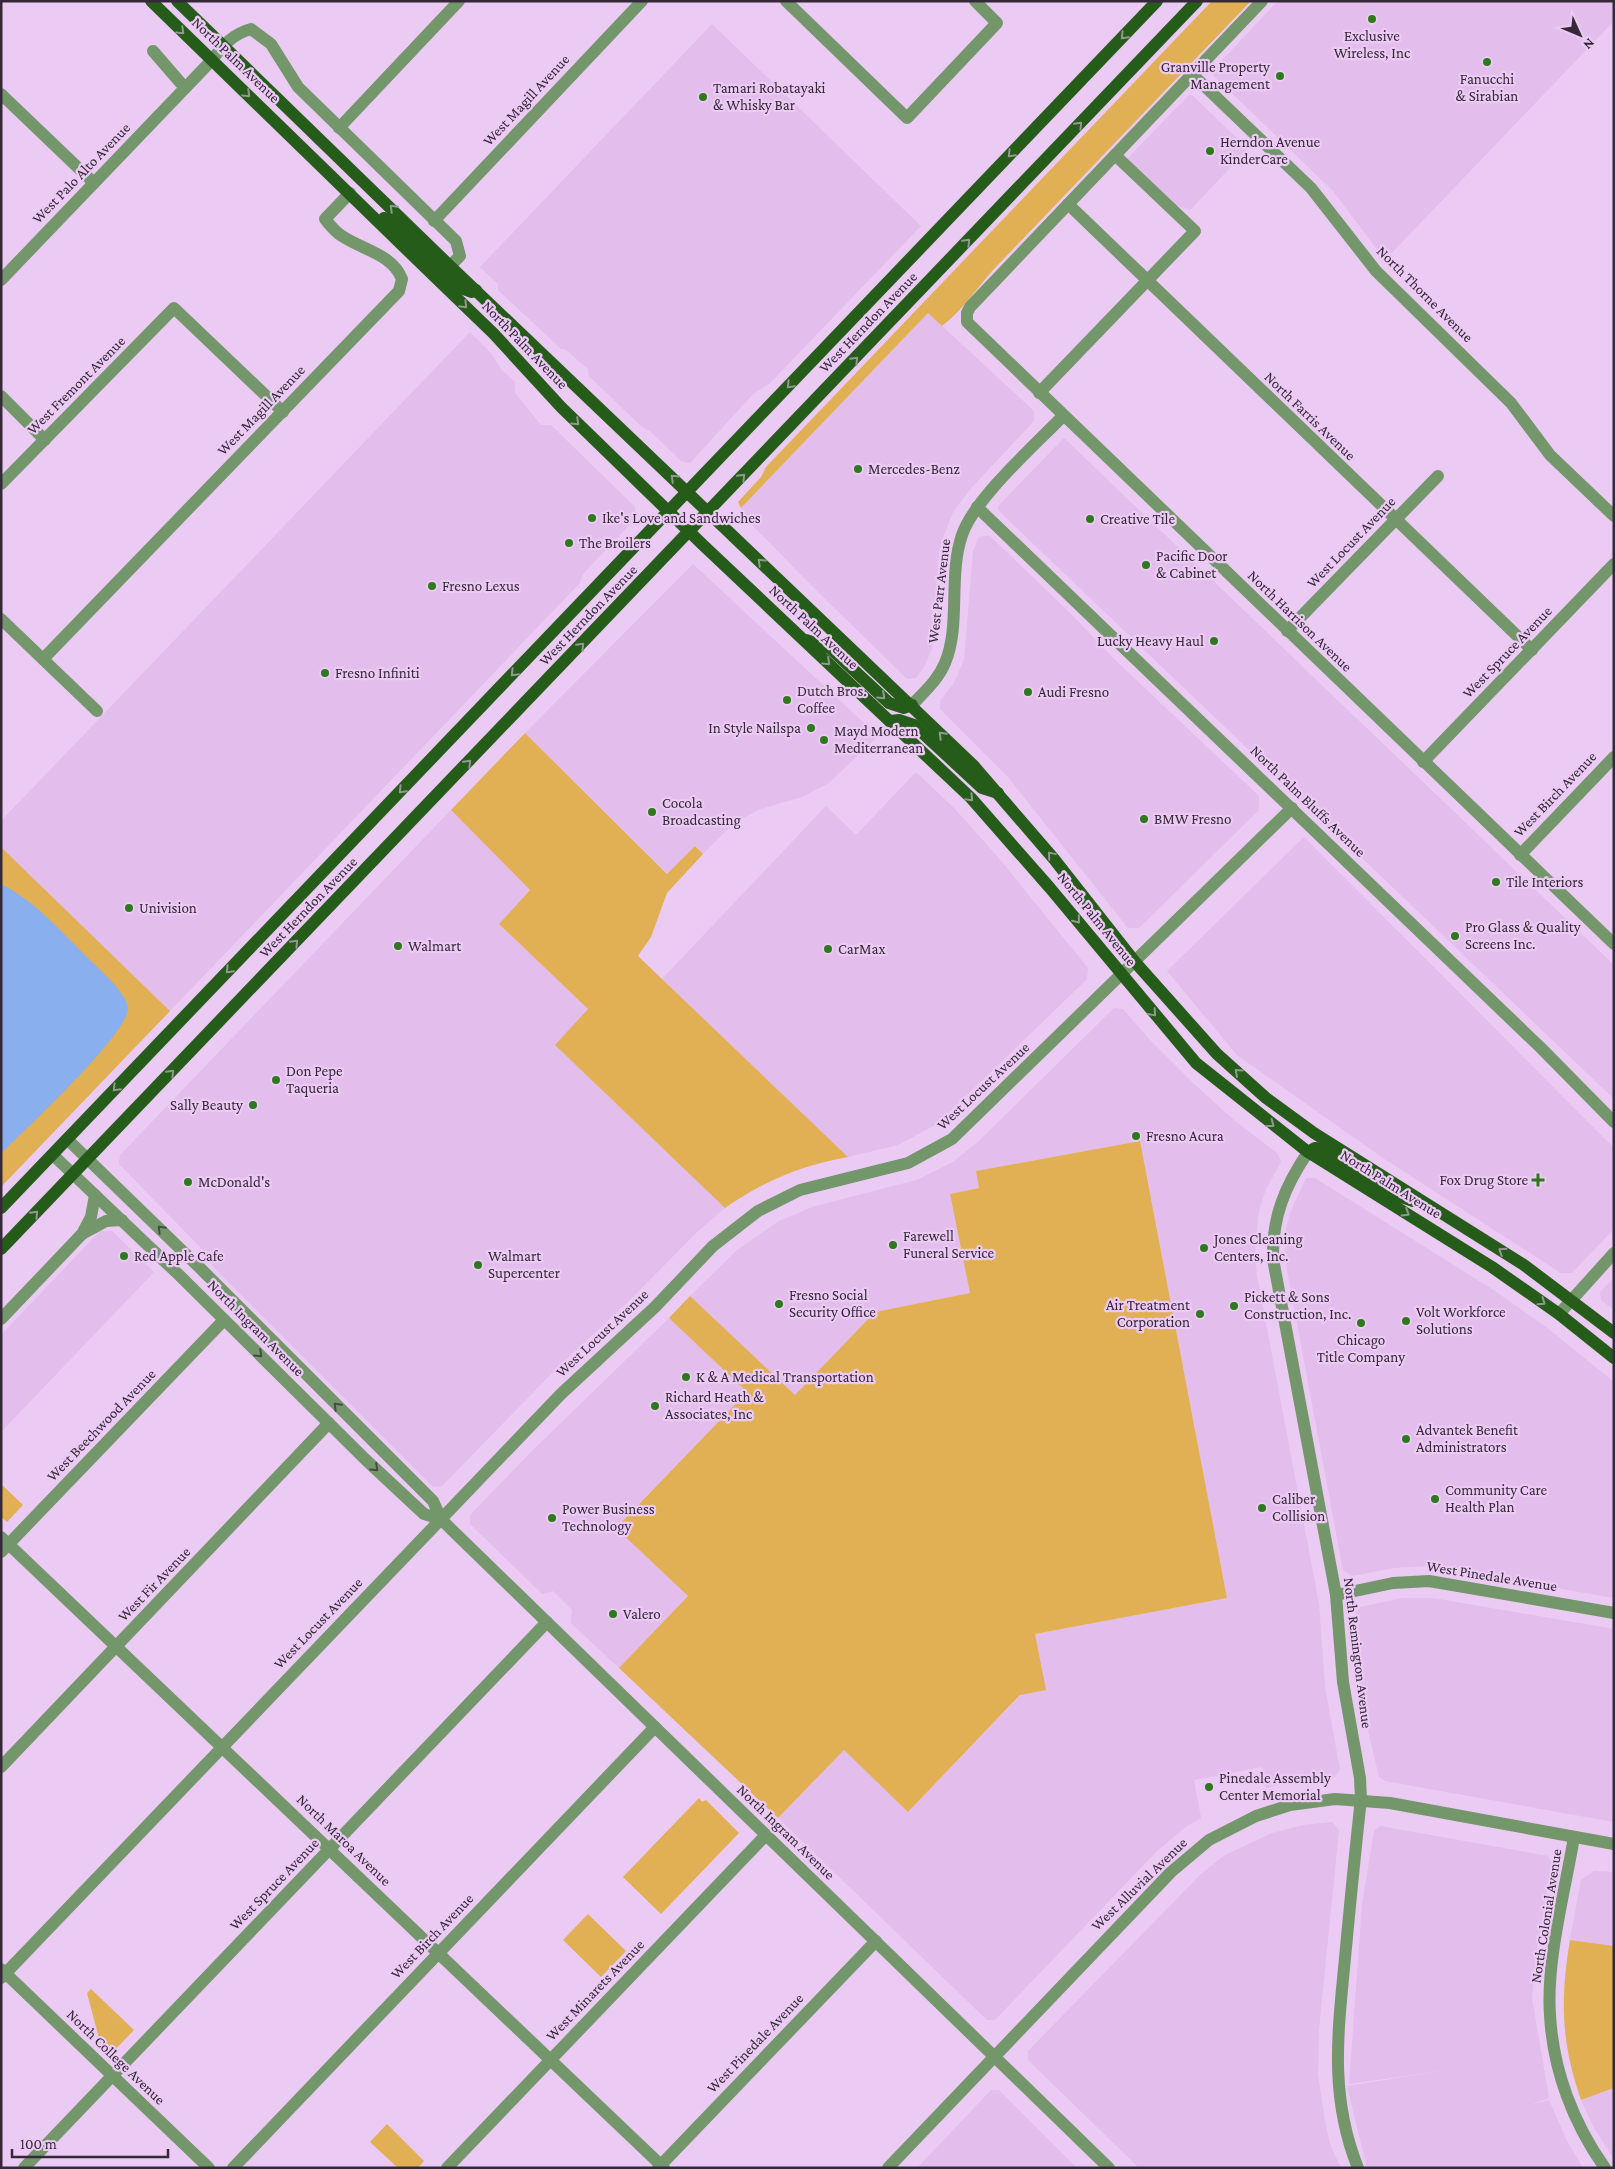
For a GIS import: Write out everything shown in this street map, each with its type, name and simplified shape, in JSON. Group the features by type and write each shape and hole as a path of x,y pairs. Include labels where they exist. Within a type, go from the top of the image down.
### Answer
{"main road":[{"name":"North Palm Avenue","path":"151,1 494,334 561,407 801,638 971,798 1050,888 1196,1063 1308,1152 1492,1267 1559,1314 1614,1358"},
{"name":"North Palm Avenue","path":"177,1 224,44 450,266 912,705 998,793 1135,962 1218,1054 1266,1098 1314,1133 1524,1265 1614,1333"},
{"name":"West Herndon Avenue","path":"1,1208 1157,1"},
{"name":"West Herndon Avenue","path":"1,1249 1197,1"},
{"path":"350,193 399,229 461,288 472,292 476,290"},
{"path":"801,638 830,648 889,703 904,708 912,705"},
{"path":"890,721 906,721 914,725 982,788 998,793"},
{"path":"1308,1152 1315,1148 1320,1149 1396,1195 1439,1211"}],"street":[{"path":"339,128 459,1"},
{"name":"West Magill Avenue","path":"434,221 642,1"},
{"path":"786,1 907,118 997,23 975,1"},
{"path":"1068,204 1262,1"},
{"path":"224,44 241,32 252,29 271,44 298,87 456,241 460,256 450,266"},
{"name":"West Palo Alto Avenue","path":"1,280 212,60 224,44"},
{"path":"153,51 185,88"},
{"name":"North Thorne Avenue","path":"1192,74 1311,188 1376,271 1511,403 1550,455 1614,516"},
{"path":"1,94 94,183"},
{"path":"1039,393 1195,231 1115,155"},
{"name":"West Magill Avenue","path":"43,659 283,412 402,285 400,274 383,256 341,235 325,219 350,193"},
{"name":"North Farris Avenue","path":"1068,204 1532,650"},
{"name":"North Harrison Avenue","path":"1068,204 970,307 966,319 970,326 1614,944"},
{"name":"West Fremont Avenue","path":"1,484 174,308 283,412"},
{"path":"1,396 45,440"},
{"name":"West Parr Avenue","path":"912,705 934,681 945,663 951,638 958,549 965,527 977,507 1063,416"},
{"name":"West Locust Avenue","path":"1287,631 1438,476"},
{"name":"North Palm Bluffs Avenue","path":"977,507 1541,1048 1614,1122"},
{"name":"West Spruce Avenue","path":"1423,762 1614,564"},
{"path":"1,619 97,711"},
{"name":"West Birch Avenue","path":"1520,855 1614,757"},
{"name":"West Locust Avenue","path":"3,1974 561,1394 655,1307 734,1228 758,1211 796,1192 828,1181 908,1163 952,1140 1292,808"},
{"name":"North Ingram Avenue","path":"67,1139 433,1501 441,1519 1109,2168"},
{"name":"North Remington Avenue","path":"1308,1152 1282,1198 1274,1227 1272,1259 1336,1595 1342,1682 1360,1778 1361,1799 1337,2054 1342,2115 1346,2136 1358,2168"},
{"name":"North Ingram Avenue","path":"53,1155 424,1514 441,1519"},
{"path":"1,1319 82,1234 91,1217 95,1195"},
{"path":"82,1234 108,1221 122,1220"},
{"path":"1559,1314 1614,1253"},
{"path":"178,1274 196,1281 244,1328 256,1332 261,1330"},
{"name":"West Beechwood Avenue","path":"4,1544 224,1320"},
{"name":"West Fir Avenue","path":"1,1767 330,1423"},
{"name":"North Maroa Avenue","path":"4,1544 116,1646 661,2167"},
{"name":"West Pinedale Avenue","path":"1336,1595 1393,1583 1429,1581 1614,1613"},
{"name":"West Spruce Avenue","path":"24,2168 547,1622"},
{"name":"West Birch Avenue","path":"233,2168 655,1727"},
{"name":"West Alluvial Avenue","path":"888,2168 1171,1872 1209,1840 1256,1816 1310,1801 1361,1799 1614,1844"},
{"name":"West Minarets Avenue","path":"447,2168 766,1835"},
{"name":"North Colonial Avenue","path":"1574,1837 1551,1971 1550,2014 1554,2047 1566,2094 1578,2124 1605,2168"},
{"name":"West Pinedale Avenue","path":"661,2167 876,1941"},
{"name":"North College Avenue","path":"3,1974 209,2168"}],"shaded area":[{"path":"1212,1 1251,1 993,270 956,314 942,326 928,313 741,508 738,502 761,477 766,467"},
{"path":"1278,1 1614,1 1614,21 1385,260 1333,191 1212,74 1212,71"},
{"path":"712,24 921,226 769,384 754,393 690,463 681,461 650,431 641,426 589,376 588,369 565,349 561,349 498,290 498,284 480,267"},
{"path":"1189,95 1192,95 1248,149 1190,210 1174,205 1126,160"},
{"path":"928,313 1034,411 1034,421 972,487 953,512 941,543 938,562 932,649 924,667 916,678 907,679 742,515 741,508"},
{"path":"470,332 489,351 502,370 515,382 515,393 541,425 551,425 635,507 635,519 583,574 579,584 170,1011 1,847 1,821"},
{"path":"1064,438 1614,965 1614,1099 998,510 998,506"},
{"path":"989,535 1073,616 1113,658 1259,796 1259,810 1139,928 1128,928 1007,776 940,709 940,701 954,683 964,660 973,551 979,537"},
{"path":"693,564 878,736 829,783 802,797 760,809 743,818 727,830 703,854 695,846 668,874 525,733"},
{"path":"525,733 667,874 695,846 703,854 667,893 651,937 638,956 848,1157 831,1160 784,1175 739,1198 725,1208 555,1045 588,1009 499,924 530,890 451,810"},
{"path":"916,772 955,809 997,856 1088,968 1087,979 937,1124 898,1145 848,1157 662,979 826,806 856,835"},
{"path":"451,810 530,890 499,924 588,1009 555,1045 725,1208 697,1232 626,1304 562,1363 442,1486 433,1487 214,1268 200,1247 119,1164 120,1155"},
{"path":"1304,837 1614,1148 1614,1229 1572,1273 1561,1273 1383,1158 1237,1055 1167,971"},
{"path":"1,847 170,1011 1,1187"},
{"path":"1114,1008 1123,1009 1151,1041 1193,1083 1235,1121 1277,1153 1281,1162 1266,1189 1259,1210 1255,1254 1257,1276 1319,1604 1325,1687 1340,1770 1334,1777 1301,1780 1266,1788 1262,1767 1194,1780 1201,1818 1187,1826 1157,1851 995,2020 987,2020 778,1818 844,1750 908,1812 1021,1695 1035,1634 1227,1598 1140,1141 976,1171 979,1188 950,1194 970,1293 875,1312 795,1396 690,1296 737,1250 779,1221 815,1206 917,1180 953,1162 980,1140"},
{"path":"1140,1141 1227,1598 1035,1634 1046,1690 1020,1695 908,1812 844,1750 778,1818 619,1668 688,1596 616,1528 747,1392 669,1318 690,1296 795,1395 875,1312 970,1293 950,1194 979,1188 976,1171"},
{"path":"1306,1178 1315,1178 1495,1291 1546,1327 1614,1382 1614,1598 1427,1566 1394,1568 1352,1576 1343,1570 1285,1259 1286,1230 1290,1213"},
{"path":"100,1231 112,1231 154,1272 1,1432 1,1335"},
{"path":"1614,1278 1614,1310 1601,1300 1600,1292"},
{"path":"669,1318 747,1392 616,1527 688,1596 619,1668 571,1623 572,1610 553,1591 542,1594 470,1524 470,1515 532,1451"},
{"path":"1,1484 23,1505 7,1522 1,1517"},
{"path":"1403,1598 1433,1598 1614,1629 1614,1822 1385,1781 1379,1777 1358,1687 1354,1616 1360,1607"},
{"path":"699,1798 702,1802 706,1800 739,1833 661,1914 623,1877"},
{"path":"1332,1822 1339,1830 1319,2029 1318,2075 1326,2127 1331,2147 1341,2168 1139,2168 1028,2060 1028,2051 1201,1874 1225,1855 1272,1833 1303,1825"},
{"path":"1380,1826 1548,1856 1552,1864 1537,1949 1532,1998 1549,2098 1530,2105 1549,2100 1567,2141 1583,2168 1367,2168 1347,2086 1447,2070 1349,2084 1362,1905 1374,1831"},
{"path":"1594,1871 1614,1872 1614,1946 1570,1940 1581,1880"},
{"path":"588,1914 626,1951 601,1977 563,1940"},
{"path":"1570,1940 1614,1946 1614,2088 1581,2100 1569,2059 1564,2021 1565,1982"},
{"path":"91,1989 134,2030 109,2056 102,2050 87,1993"},
{"path":"1614,2088 1614,2159 1594,2128 1581,2100"},
{"path":"991,2090 999,2090 1077,2168 917,2168"},
{"path":"387,2124 424,2161 418,2168 398,2168 370,2142"}],"water":[{"path":"1,884 24,898 55,925 102,971 122,994 128,1008 124,1021 94,1060 1,1154"}],"place":[{"name":"Exclusive Wireless, Inc","path":"1372,19"},
{"name":"Fanucchi & Sirabian","path":"1487,62"},
{"name":"Granville Property Management","path":"1280,76"},
{"name":"Tamari Robatayaki & Whisky Bar","path":"703,97"},
{"name":"Herndon Avenue KinderCare","path":"1210,151"},
{"name":"Mercedes-Benz","path":"858,469"},
{"name":"Ike's Love and Sandwiches","path":"592,518"},
{"name":"Creative Tile","path":"1090,519"},
{"name":"The Broilers","path":"569,543"},
{"name":"Pacific Door & Cabinet","path":"1146,565"},
{"name":"Fresno Lexus","path":"432,586"},
{"name":"Lucky Heavy Haul","path":"1214,641"},
{"name":"Fresno Infiniti","path":"325,673"},
{"name":"Audi Fresno","path":"1028,692"},
{"name":"Dutch Bros. Coffee","path":"787,700"},
{"name":"In Style Nailspa","path":"811,728"},
{"name":"Mayd Modern Mediterranean","path":"824,740"},
{"name":"Cocola Broadcasting","path":"652,812"},
{"name":"BMW Fresno","path":"1144,819"},
{"name":"Tile Interiors","path":"1496,882"},
{"name":"Univision","path":"129,908"},
{"name":"Pro Glass & Quality Screens Inc.","path":"1455,936"},
{"name":"Walmart","path":"398,946"},
{"name":"CarMax","path":"828,949"},
{"name":"Don Pepe Taqueria","path":"276,1080"},
{"name":"Sally Beauty","path":"253,1105"},
{"name":"Fresno Acura","path":"1136,1136"},
{"name":"Fox Drug Store","path":"1538,1180"},
{"name":"McDonald's","path":"188,1182"},
{"name":"Farewell Funeral Service","path":"893,1245"},
{"name":"Jones Cleaning Centers, Inc.","path":"1204,1248"},
{"name":"Red Apple Cafe","path":"124,1256"},
{"name":"Walmart Supercenter","path":"478,1265"},
{"name":"Fresno Social Security Office","path":"779,1304"},
{"name":"Pickett & Sons Construction, Inc.","path":"1234,1306"},
{"name":"Air Treatment Corporation","path":"1200,1314"},
{"name":"Volt Workforce Solutions","path":"1406,1321"},
{"name":"Chicago Title Company","path":"1361,1323"},
{"name":"K & A Medical Transportation","path":"686,1377"},
{"name":"Richard Heath & Associates, Inc","path":"655,1406"},
{"name":"Advantek Benefit Administrators","path":"1406,1439"},
{"name":"Community Care Health Plan","path":"1435,1499"},
{"name":"Caliber Collision","path":"1262,1508"},
{"name":"Power Business Technology","path":"552,1518"},
{"name":"Valero","path":"613,1614"},
{"name":"Pinedale Assembly Center Memorial","path":"1209,1787"}]}
